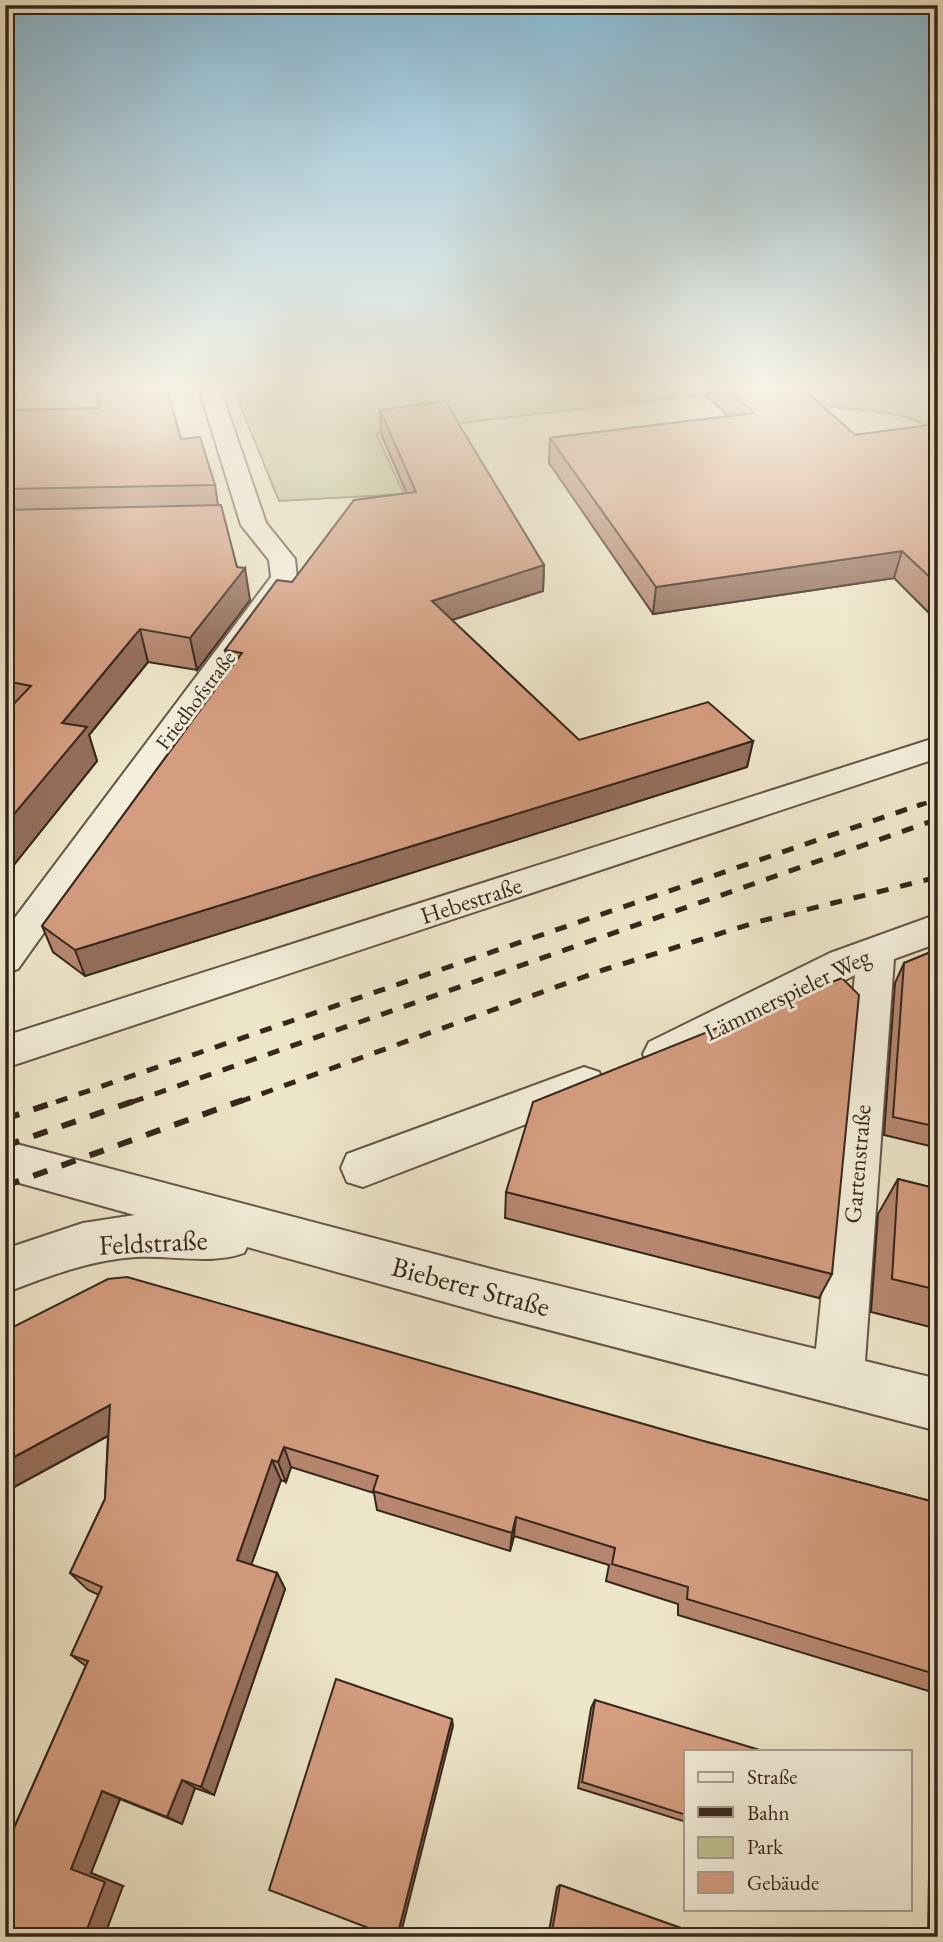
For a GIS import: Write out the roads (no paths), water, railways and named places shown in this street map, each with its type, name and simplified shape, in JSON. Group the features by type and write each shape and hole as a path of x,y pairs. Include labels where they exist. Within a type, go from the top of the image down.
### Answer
{"street":[{"name":"Friedhofstraße","path":"5,959 278,590 285,568 274,548 240,526 229,476"},
{"name":"Hebestraße","path":"5,1052 938,747"},
{"name":"Lämmerspieler Weg","path":"363,1168 694,1040 844,963 938,928"},
{"name":"Gartenstraße","path":"838,1379 876,950"},
{"name":"Bieberer Straße","path":"5,1160 304,1243 938,1405"},
{"name":"Feldstraße","path":"5,1271 39,1258 109,1239 181,1235 304,1243"}],"railway":[{"path":"917,806 938,799"},
{"path":"56,1102 922,804"},
{"path":"132,1102 938,819"},
{"path":"239,1102 603,970 757,922 938,877"},
{"path":"5,1119 61,1100"},
{"path":"5,1146 137,1100"},
{"path":"5,1186 243,1100"}]}
